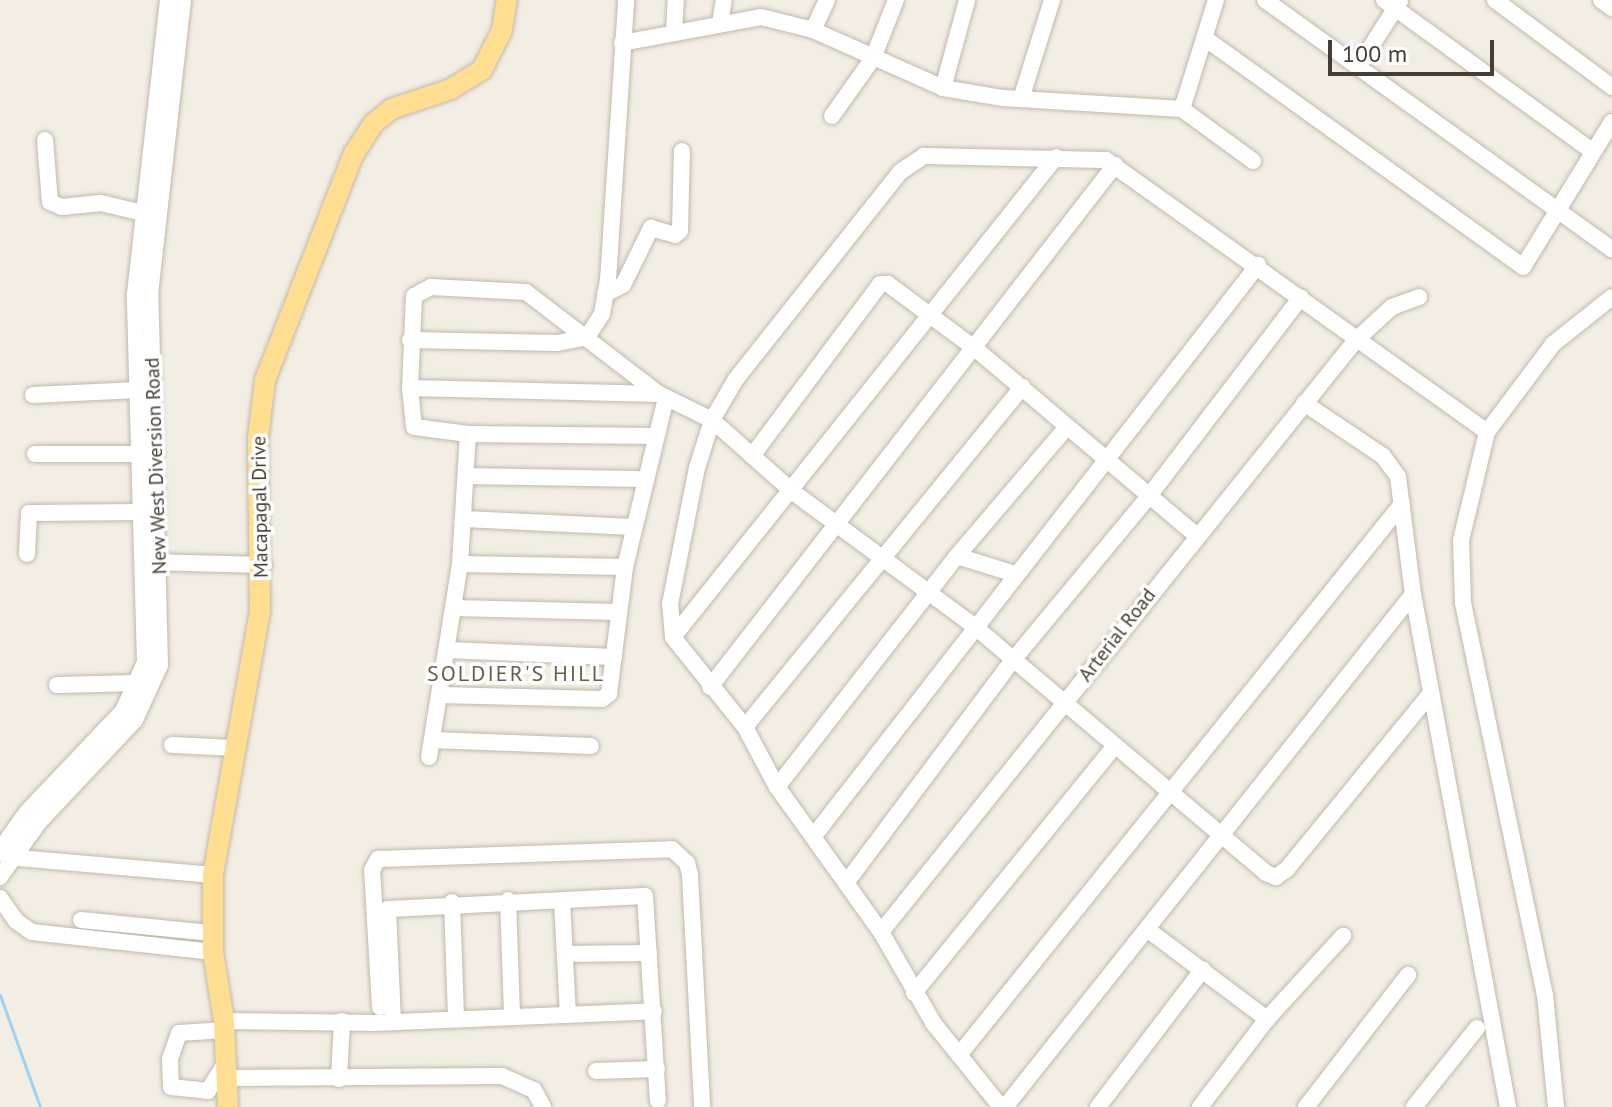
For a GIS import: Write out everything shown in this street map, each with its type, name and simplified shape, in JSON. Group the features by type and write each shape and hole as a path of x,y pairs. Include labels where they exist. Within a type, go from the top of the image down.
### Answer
{"main road":[{"name":"Macapagal Drive","path":"228,1107 225,1026 213,943 213,875 233,748 260,610 264,565 258,438 265,380 353,155 374,123 391,109 451,89 482,70 502,30 507,0"}],"street":[{"name":"New West Diversion Road","path":"4,854 146,702 162,648 152,562 142,512 136,271 168,0"},
{"name":"New West Diversion Road","path":"0,877 4,854 27,812 123,711 138,683 147,647 152,562 151,260 174,112 183,0"},
{"path":"410,340 557,343 587,337 602,314 626,0"},
{"path":"674,33 676,0"},
{"path":"720,24 724,0"},
{"path":"813,30 827,0"},
{"path":"832,116 873,58 896,0"},
{"path":"943,88 967,0"},
{"path":"1021,99 1052,0"},
{"path":"1182,109 1216,0"},
{"path":"1265,0 1612,249"},
{"path":"1495,0 1612,87"},
{"path":"1601,0 1612,8"},
{"path":"1358,67 1394,3 1592,151"},
{"path":"622,43 761,17 813,30 943,88 1021,99 1182,109 1253,161"},
{"path":"1206,39 1523,267 1612,122"},
{"path":"45,140 49,197 55,206 101,203 143,213"},
{"path":"605,294 623,285 651,228 675,235 680,231 682,151"},
{"path":"1413,594 1224,836 1003,1107 959,1055 914,993 881,932 777,787 745,727 673,637 670,604 684,525 712,420 736,379 817,275 914,161 947,155 1056,157 1115,165 1487,432"},
{"path":"673,637 793,492 1056,157"},
{"path":"710,687 977,350 1115,165"},
{"path":"813,837 974,626 1258,265"},
{"path":"752,456 880,284 888,284 977,350 1022,387 1065,429 1195,534"},
{"path":"656,436 468,434 414,427 410,388 414,296 431,287 521,290 662,396 712,420 793,492 974,626 1113,748 1276,877 1430,694"},
{"path":"846,883 1013,660 1149,496 1301,297"},
{"name":"Arterial Road","path":"881,932 1064,704 1195,534 1356,340 1392,307 1419,297"},
{"path":"1556,1107 1545,995 1463,603 1461,540 1487,432 1553,344 1612,297"},
{"path":"745,727 886,560 1022,387"},
{"path":"410,388 662,396"},
{"path":"33,395 137,390"},
{"path":"440,695 602,699 609,694 625,567 656,436 662,396"},
{"path":"1304,403 1392,464 1402,504 1430,694 1508,1107"},
{"path":"777,787 957,556 1065,429"},
{"path":"468,434 460,564 431,748 591,746"},
{"path":"35,454 139,454"},
{"path":"466,476 645,479"},
{"path":"959,1055 1402,504"},
{"path":"27,554 29,513 142,512"},
{"path":"464,519 633,527"},
{"path":"957,556 1015,574"},
{"path":"152,562 264,565"},
{"path":"460,564 625,567"},
{"path":"454,608 617,612"},
{"path":"447,650 614,657"},
{"path":"57,685 138,683"},
{"path":"172,745 233,748"},
{"path":"914,993 1113,748"},
{"path":"380,1007 372,870 378,859 672,849 687,863 690,875 702,1107"},
{"path":"4,854 213,875"},
{"path":"393,1021 388,909 452,902 562,901 645,896 658,1101"},
{"path":"0,898 23,928 66,939 180,952 213,943"},
{"path":"508,900 512,1016"},
{"path":"562,901 568,1015"},
{"path":"452,902 456,1019"},
{"path":"66,939 82,916 182,932 213,943"},
{"path":"1148,930 1267,1019"},
{"path":"180,952 182,932"},
{"path":"1200,1107 1267,1019 1343,936"},
{"path":"566,954 649,953"},
{"path":"1098,1107 1203,969"},
{"path":"1306,1107 1408,975"},
{"path":"543,1107 534,1090 502,1076 339,1079 227,1069 208,1091 171,1087 175,1037 184,1030 225,1026 654,1011"},
{"path":"339,1079 342,1021"},
{"path":"1414,1107 1477,1028"},
{"path":"596,1071 657,1069"}],"waterway":[{"path":"0,995 40,1107"}],"district":[{"name":"SOLDIER'S HILL","path":"516,674"}]}
